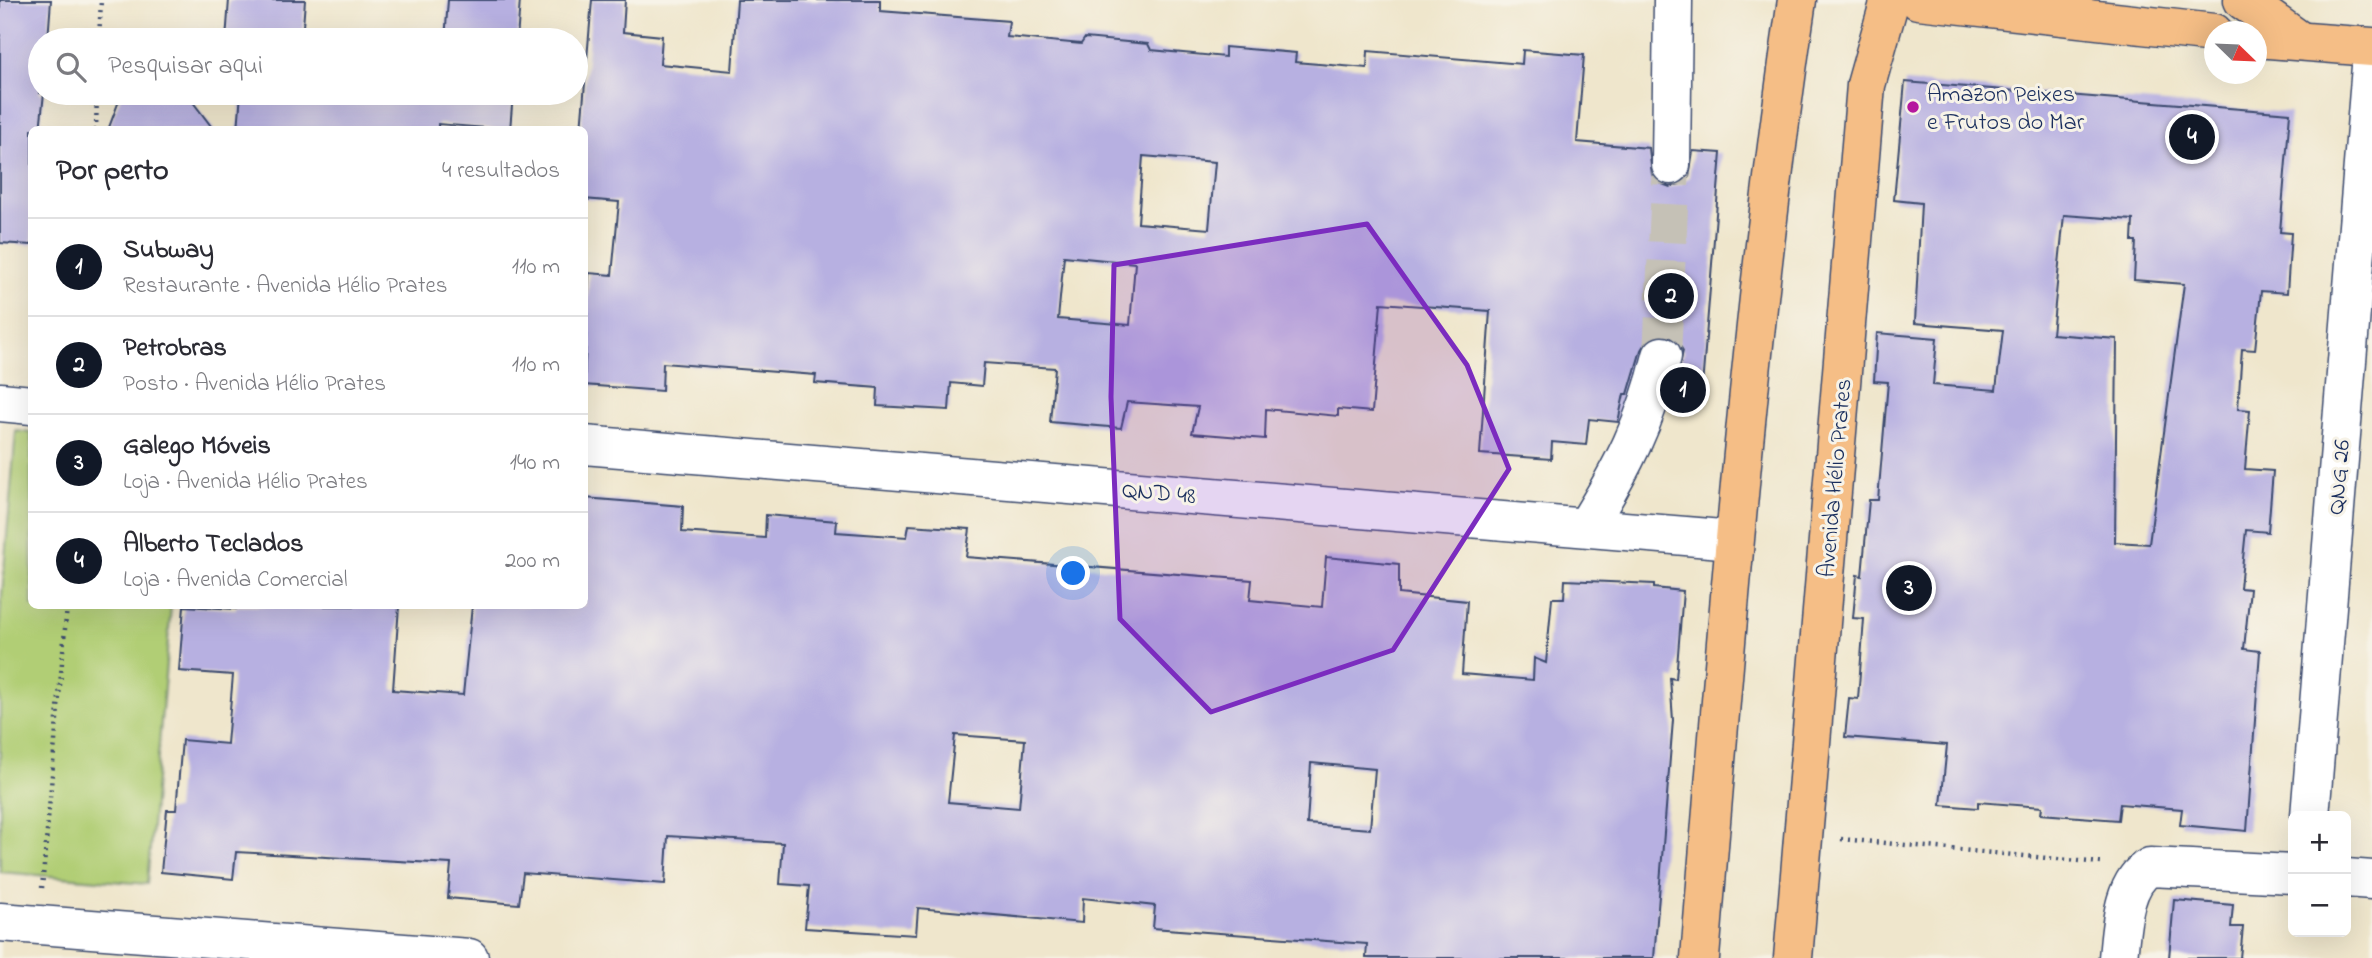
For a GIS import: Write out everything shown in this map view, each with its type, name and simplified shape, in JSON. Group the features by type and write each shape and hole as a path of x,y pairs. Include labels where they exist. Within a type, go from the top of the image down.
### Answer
{"main road":[{"path":"1700,958 1734,540 1785,79 1797,0"},
{"name":"Avenida Hélio Prates","path":"1793,958 1866,85 1890,0"},
{"path":"1918,0 2204,32"},
{"path":"2257,13 2302,43 2372,47"}],"street":[{"path":"1671,165 1673,0"},
{"name":"QNG 26","path":"2310,811 2372,54"},
{"path":"1587,527 1619,475 1650,406 1662,356"},
{"path":"0,402 28,405"},
{"name":"QND 48","path":"588,445 1734,540"},
{"path":"2118,958 2131,891 2136,879 2150,867 2288,874"},
{"path":"2351,878 2372,880"},
{"path":"0,922 468,958"}],"path":[{"path":"100,28 101,0"},
{"path":"96,126 97,105"},
{"path":"39,926 67,609"},
{"path":"1803,836 2150,867"}],"highlighted area":[{"path":"1367,224 1467,365 1509,469 1393,650 1211,712 1120,619 1111,397 1114,265"}],"green space":[{"path":"16,431 28,433 28,609 171,609 147,884 0,872 0,617"}],"building":[{"path":"0,0 51,0 49,28 28,28 28,105 43,105 40,126 28,126 28,245 0,243"},
{"path":"229,0 305,0 303,28 227,28"},
{"path":"448,0 520,0 518,28 446,28"},
{"path":"592,0 625,0 623,32 662,36 660,64 732,71 737,0 880,0 880,11 1009,21 1007,37 1081,44 1085,38 1148,44 1151,50 1225,57 1225,47 1296,53 1295,62 1367,68 1368,51 1522,64 1523,50 1584,55 1577,142 1649,148 1652,175 1659,183 1670,187 1681,184 1689,177 1693,151 1721,153 1701,399 1673,397 1683,351 1677,340 1667,335 1657,335 1647,340 1641,350 1628,394 1624,394 1618,422 1589,419 1586,445 1552,442 1551,459 1480,454 1490,311 1381,303 1372,412 1338,409 1338,416 1266,409 1265,439 1192,433 1198,407 1127,402 1121,428 1050,422 1055,368 984,363 982,386 951,383 949,410 877,406 878,388 815,383 816,375 663,363 662,391 588,385 589,273 612,275 619,202 588,199 588,126 581,126 583,105 588,105 588,47","holes":["1143,156 1215,162 1209,229 1138,223","1064,256 1135,263 1130,325 1058,319"]},
{"path":"1905,82 2290,113 2280,232 2291,233 2287,293 2261,291 2255,350 2242,349 2238,409 2250,410 2245,469 2273,471 2268,532 2246,530 2240,588 2250,589 2244,649 2260,651 2247,831 2180,825 2182,809 2120,804 2118,820 2041,814 2042,807 1978,802 1978,808 1941,805 1947,745 1845,737 1849,698 1858,699 1864,619 1853,618 1857,575 1862,576 1869,500 1878,500 1888,382 1874,381 1877,333 1937,338 1933,385 1996,390 2003,330 1915,323 1921,203 1894,200","holes":["2064,215 2133,220 2132,241 2136,241 2134,280 2184,284 2149,544 2115,542 2117,339 2052,334"]},
{"path":"117,105 195,105 211,126 110,126"},
{"path":"240,105 512,105 510,126 238,126"},
{"path":"588,498 683,506 682,532 765,538 766,515 837,521 836,532 907,537 909,525 970,529 966,557 1252,580 1250,600 1322,607 1326,557 1399,564 1399,594 1467,601 1462,674 1533,680 1534,658 1546,663 1552,598 1564,598 1565,580 1654,584 1654,588 1683,591 1676,679 1670,678 1673,720 1654,958 1366,958 1367,944 1153,928 1155,906 1083,898 1082,923 918,908 916,935 805,928 809,886 780,884 783,843 668,836 665,884 523,873 519,904 448,898 451,864 236,852 233,879 161,872 167,810 176,810 182,740 227,744 233,675 179,671 184,609 399,609 393,690 463,695 472,609 588,609","holes":["955,735 1025,740 1019,808 948,802","1311,763 1375,769 1370,829 1307,824"]},
{"path":"2174,900 2233,905 2231,927 2243,927 2240,958 2169,958"}],"tunnel":[{"path":"1662,356 1671,165"}],"place":[{"name":"Amazon Peixes e Frutos do Mar","path":"1913,107"},
{"name":"Alberto Teclados","path":"2192,137"},
{"name":"Petrobras","path":"1671,296"},
{"name":"Subway","path":"1683,390"},
{"name":"Galego Móveis","path":"1909,588"}]}
